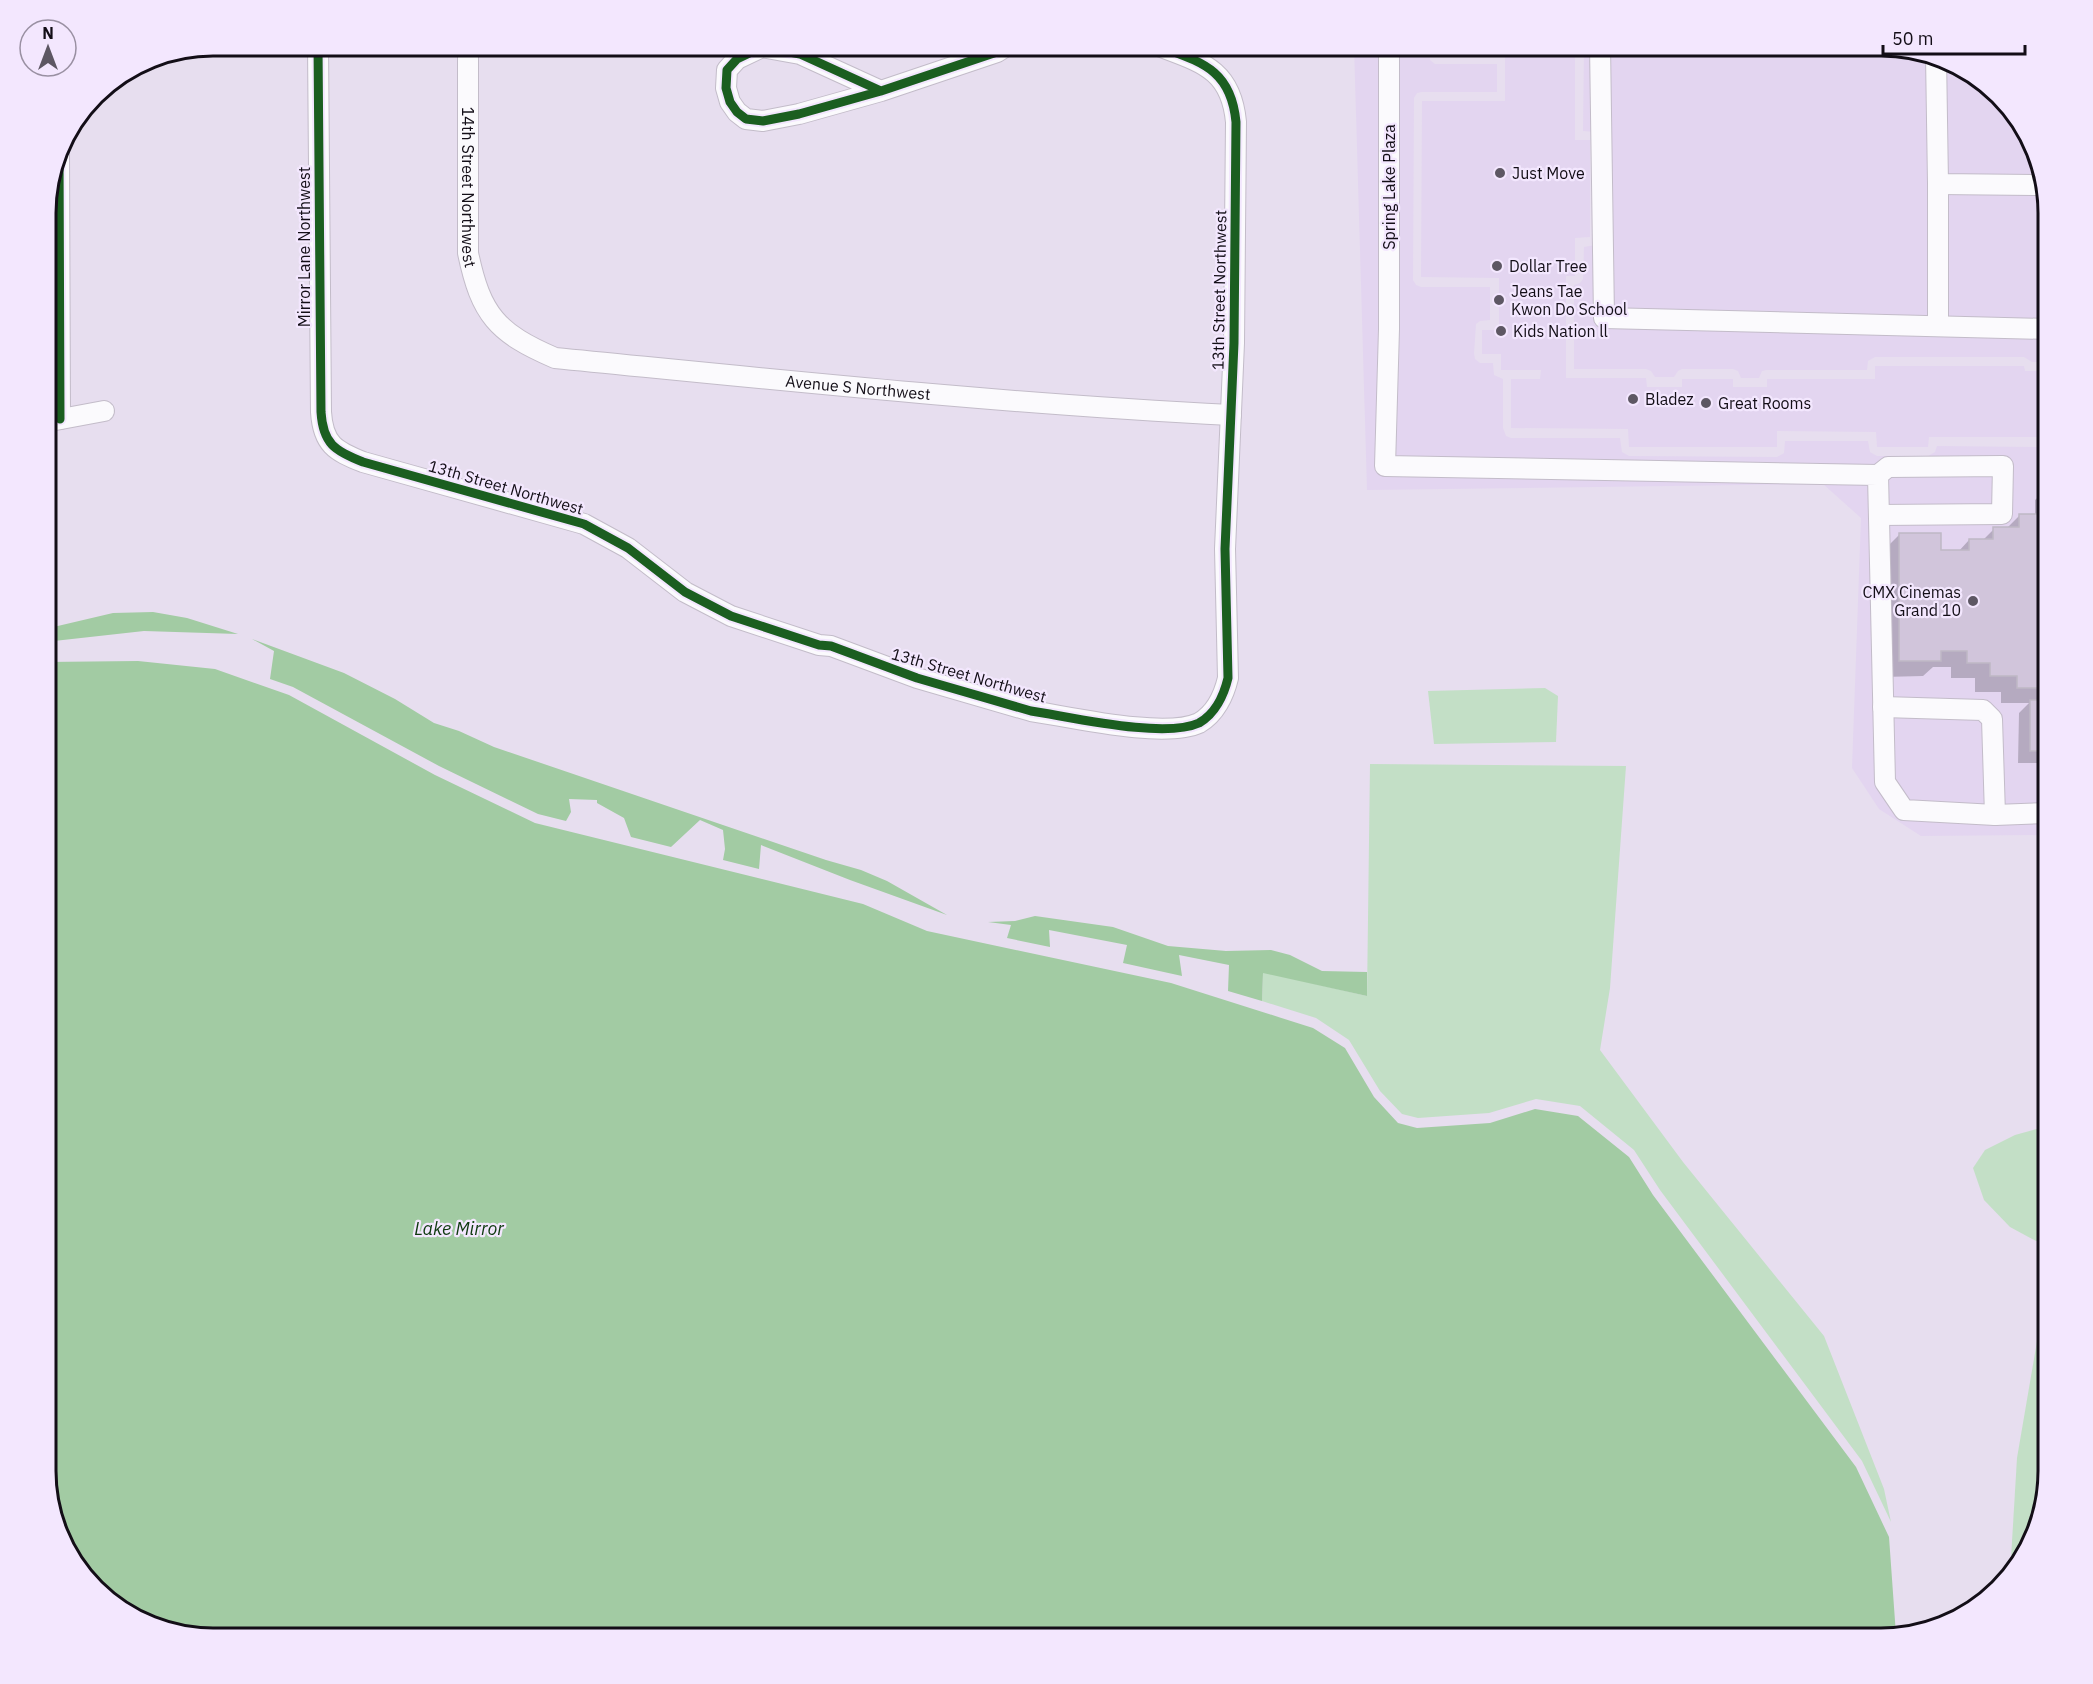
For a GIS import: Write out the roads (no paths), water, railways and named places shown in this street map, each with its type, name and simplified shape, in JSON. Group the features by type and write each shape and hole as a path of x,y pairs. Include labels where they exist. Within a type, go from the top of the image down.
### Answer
{"street":[{"name":"Mirror Lane Northwest","path":"318,56 321,412 322,429 331,445"},
{"name":"14th Street Northwest","path":"468,56 468,253 477,288 497,323"},
{"path":"742,56 736,59 727,70 726,88 730,102 746,119 763,121 799,114 881,91 985,56"},
{"path":"804,56 881,91"},
{"name":"13th Street Northwest","path":"331,445 363,462 584,524 628,548 686,592 731,616 819,645 831,646 917,678 1011,706 1093,721 1158,730 1187,727 1204,719 1213,711 1224,695 1228,678 1225,549 1234,320 1234,107 1228,89 1218,75 1203,64 1183,56"},
{"name":"Spring Lake Plaza","path":"1389,56 1389,329 1385,466 1878,475"},
{"path":"1600,56 1604,318 2038,329"},
{"path":"1936,66 1938,326"},
{"path":"1938,184 2035,185"},
{"path":"56,285 58,186"},
{"name":"Avenue S Northwest","path":"497,323 526,345 555,358 1104,409 1231,415"},
{"path":"56,419 104,411"},
{"path":"1879,515 2002,514 2002,466 1888,467 1878,475 1885,782 1904,810 1995,815 2038,813"},
{"path":"1883,707 1983,710 1992,719 1995,815"}],"water":[{"path":"153,612 187,618 238,634 144,631 56,641 56,626 113,613"},
{"path":"252,639 344,673 395,699 434,723 459,731 494,747 861,870 887,881 947,915 761,845 759,869 723,860 725,849 723,830 700,820 671,847 631,837 624,818 597,803 597,800 569,799 571,812 566,821 538,814 439,766 293,687 270,679 274,651"},
{"name":"Lake Mirror","path":"138,661 215,669 289,695 435,775 535,823 863,904 927,931 1171,983 1313,1028 1345,1048 1374,1097 1398,1123 1417,1128 1490,1123 1535,1109 1578,1116 1629,1157 1653,1195 1856,1467 1889,1537 1895,1627 203,1628 153,1617 125,1602 88,1567 67,1531 57,1492 56,662"},
{"path":"1035,916 1113,927 1168,946 1226,951 1271,950 1290,955 1322,971 1367,972 1367,996 1263,973 1262,1001 1228,991 1229,965 1179,955 1182,976 1123,963 1127,945 1049,930 1050,947 1007,938 1011,925 988,922 1015,921"}],"place":[{"name":"Just Move","path":"1500,173"},
{"name":"Dollar Tree","path":"1497,266"},
{"name":"Jeans Tae Kwon Do School","path":"1499,300"},
{"name":"Kids Nation ll","path":"1501,331"},
{"name":"Bladez","path":"1633,399"},
{"name":"Great Rooms","path":"1706,403"},
{"name":"CMX Cinemas Grand 10","path":"1973,601"}]}
